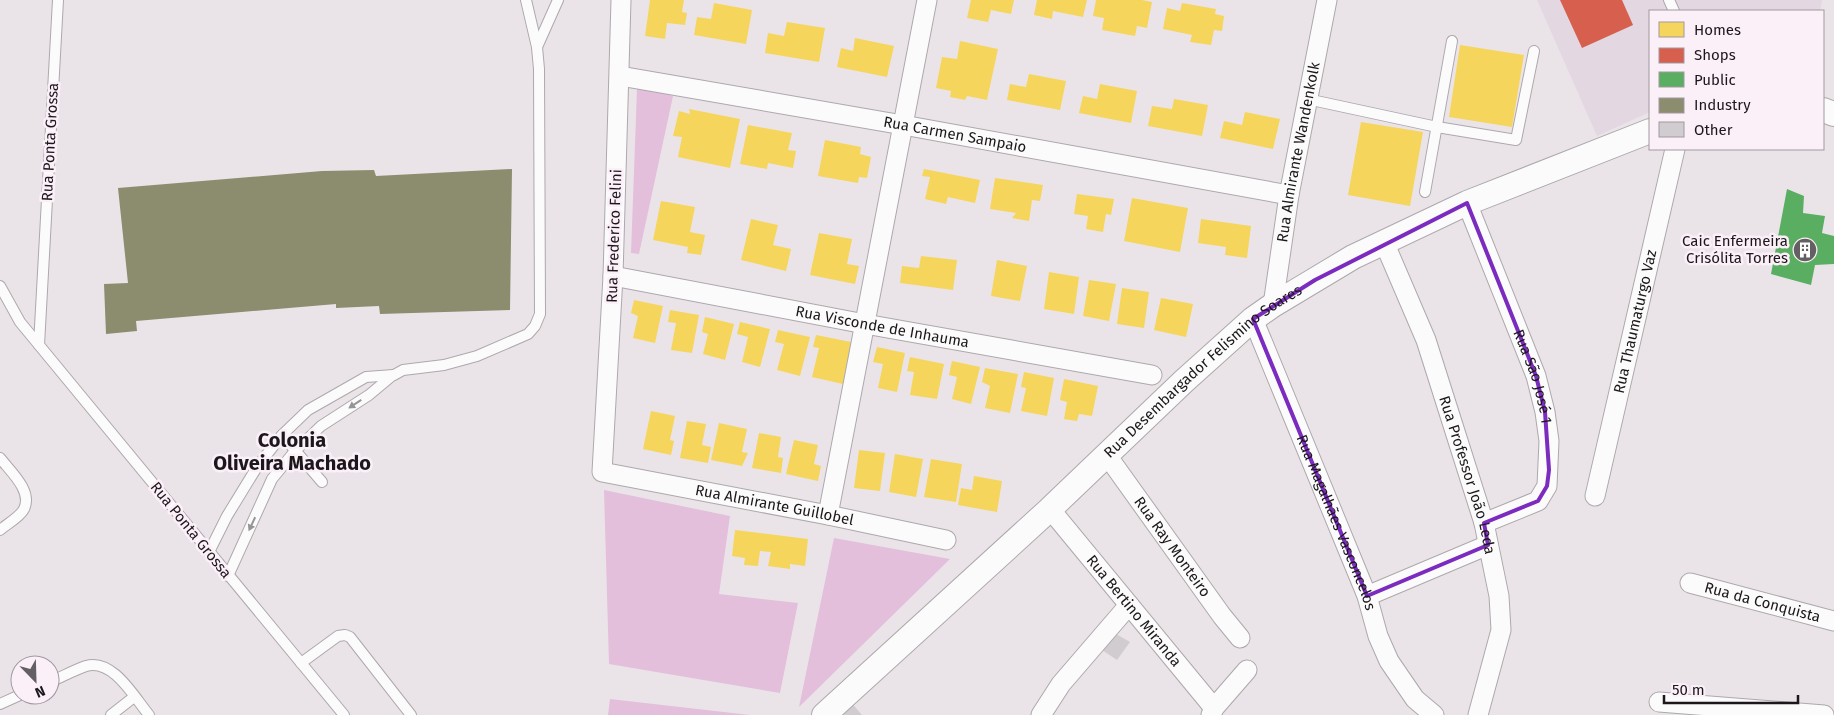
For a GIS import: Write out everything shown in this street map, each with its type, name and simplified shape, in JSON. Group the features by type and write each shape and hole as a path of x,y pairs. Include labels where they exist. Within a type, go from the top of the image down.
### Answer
{"street":[{"name":"Rua Frederico Felini","path":"602,472 613,276 621,0"},
{"path":"828,515 927,0"},
{"name":"Rua Almirante Wandenkolk","path":"1273,305 1289,195 1325,0"},
{"name":"Rua Carmen Sampaio","path":"620,76 1289,195"},
{"name":"Rua Desembargador Felismino Soares","path":"824,715 1050,509 1106,454 1254,319 1273,305 1353,258 1467,203 1649,131"},
{"name":"Rua Thaumaturgo Vaz","path":"1595,496 1675,150"},
{"name":"Rua São José 1","path":"1467,203 1536,376 1545,412 1549,442 1547,486 1538,501 1484,523"},
{"name":"Rua Professor João Leda","path":"1384,242 1426,340 1484,523 1499,596 1500,630 1478,715"},
{"name":"Rua Visconde de Inhauma","path":"613,276 865,324 1152,375"},
{"name":"Rua Magalhães Vasconcelos","path":"1254,319 1367,596 1378,636 1390,661 1415,699 1434,715"},
{"name":"Rua Ray Monteiro","path":"1106,454 1222,616 1240,638"},
{"name":"Rua Almirante Guillobel","path":"602,472 828,515 946,540"},
{"name":"Rua Bertino Miranda","path":"1050,509 1129,605 1212,711"},
{"path":"1367,596 1488,545"},
{"name":"Rua da Conquista","path":"1690,583 1834,621"},
{"path":"1041,715 1061,684 1129,605"},
{"path":"1212,711 1247,670"},
{"path":"1659,702 1824,715"}],"lane":[{"name":"Rua Ponta Grossa","path":"39,345 58,0"},
{"path":"228,576 272,479 321,426 404,370 444,365 477,356 528,334 535,326 540,314 539,90 537,47 526,0"},
{"path":"537,47 558,0"},
{"path":"1425,192 1452,41"},
{"path":"1307,99 1437,127 1516,140 1534,51"},
{"name":"Rua Ponta Grossa","path":"0,286 20,322 344,715"},
{"path":"209,552 227,516 257,467 282,435 308,410 366,377 394,375"},
{"path":"282,435 322,482"},
{"path":"0,458 24,488 26,500 24,510 0,530"},
{"path":"301,663 338,636 345,635 350,637 411,715"},
{"path":"60,678 87,666 102,665 117,674 149,715"},
{"path":"110,715 134,697"}],"highlighted area":[{"path":"1467,203 1536,376 1545,412 1549,470 1547,486 1538,501 1484,523 1488,545 1367,596 1253,319 1315,280"}],"shaded area":[{"path":"1537,0 1822,0 1820,10 1649,10 1649,112 1597,136"},
{"path":"641,87 673,96 639,254 631,253 637,89"},
{"path":"604,490 730,516 719,594 798,603 780,693 609,664"},
{"path":"834,538 950,559 799,707"},
{"path":"610,699 750,715 608,715"}],"building: Homes":[{"path":"650,0 684,0 682,12 687,13 685,25 667,23 665,39 645,36"},
{"path":"971,0 1014,0 1011,14 991,10 988,22 967,18"},
{"path":"1037,0 1087,0 1083,17 1053,11 1052,19 1034,15"},
{"path":"1096,0 1142,0 1152,2 1147,28 1137,26 1135,36 1102,30 1104,18 1093,16"},
{"path":"714,3 752,10 746,44 694,35 697,17 711,19"},
{"path":"1182,3 1216,9 1215,14 1224,16 1222,31 1214,30 1211,45 1190,42 1192,35 1163,29 1167,8 1180,11"},
{"path":"787,22 825,28 819,62 765,53 768,33 784,36"},
{"path":"855,38 894,46 887,77 837,67 841,48 853,51"},
{"path":"960,41 998,49 987,100 967,96 965,100 950,97 951,91 936,88 942,57 957,59"},
{"path":"1460,45 1524,55 1512,127 1449,117"},
{"path":"1029,74 1066,81 1060,110 1007,100 1010,84 1026,87"},
{"path":"1100,84 1137,91 1131,123 1079,113 1083,96 1097,99"},
{"path":"1174,99 1208,105 1202,136 1148,126 1152,106 1172,109"},
{"path":"689,109 740,119 730,168 678,157 682,137 673,136 679,111 690,114"},
{"path":"1245,112 1280,119 1273,149 1220,138 1224,121 1242,125"},
{"path":"1361,122 1423,132 1410,206 1348,195"},
{"path":"748,125 792,133 788,150 796,151 793,168 768,163 767,169 740,164"},
{"path":"825,140 861,147 860,154 871,157 867,178 859,177 858,183 818,176"},
{"path":"924,169 980,180 975,203 948,197 946,204 925,199 930,177 922,176"},
{"path":"995,178 1043,185 1040,201 1032,200 1029,221 1012,218 1016,213 990,209"},
{"path":"1077,194 1114,199 1111,215 1106,214 1103,232 1086,229 1088,216 1074,214"},
{"path":"1132,198 1188,208 1180,252 1124,241"},
{"path":"661,201 695,207 690,232 705,235 701,255 687,253 688,247 653,240"},
{"path":"751,219 778,225 773,245 791,249 786,271 741,260"},
{"path":"1201,219 1251,226 1247,258 1225,255 1226,247 1198,243"},
{"path":"819,233 852,239 847,264 859,266 855,284 810,275"},
{"path":"921,256 957,260 953,290 900,283 902,266 919,268"},
{"path":"997,260 1027,266 1020,301 991,296"},
{"path":"1049,272 1079,277 1074,314 1044,309"},
{"path":"1089,280 1116,284 1109,321 1083,316"},
{"path":"1122,288 1149,292 1144,328 1117,324"},
{"path":"1161,298 1193,304 1186,337 1154,330"},
{"path":"634,300 663,306 655,343 633,338 638,316 631,313"},
{"path":"670,310 699,315 692,353 671,350 676,323 668,322"},
{"path":"705,317 734,324 725,360 703,354 708,334 702,332"},
{"path":"740,322 770,329 760,367 742,362 748,337 737,334"},
{"path":"778,330 810,337 800,376 777,370 784,344 775,342"},
{"path":"816,335 851,342 843,384 812,377 819,348 813,347"},
{"path":"877,347 905,353 897,392 878,388 883,364 873,362"},
{"path":"910,357 944,364 937,399 910,395 914,372 907,371"},
{"path":"952,361 980,367 971,404 952,399 957,377 949,375"},
{"path":"985,368 1018,374 1010,413 985,408 990,386 982,382"},
{"path":"1024,372 1054,378 1047,416 1021,411 1026,388 1021,387"},
{"path":"1064,379 1098,386 1092,416 1079,414 1077,421 1064,419 1067,402 1060,400"},
{"path":"651,411 675,416 670,440 674,441 671,455 643,449"},
{"path":"687,421 706,424 702,445 711,447 708,463 680,458"},
{"path":"719,423 747,429 742,452 748,453 742,466 711,460"},
{"path":"759,433 781,437 778,457 783,458 781,473 752,468"},
{"path":"794,440 818,445 814,464 821,466 818,481 786,474"},
{"path":"859,450 885,453 880,491 854,488"},
{"path":"895,454 923,459 916,497 889,492"},
{"path":"931,459 962,464 956,502 924,497"},
{"path":"974,476 1002,481 997,512 958,505 961,488 972,490"},
{"path":"735,530 808,539 805,566 790,564 790,569 768,566 771,552 760,551 758,566 744,565 745,558 732,556"}],"building: Shops":[{"path":"1560,0 1622,0 1633,25 1582,48"}],"building: Public":[{"name":"Caic Enfermeira Crisólita Torres","path":"1787,189 1804,196 1803,213 1825,216 1822,233 1834,236 1834,264 1815,265 1811,285 1771,274"}],"building: Industry":[{"path":"512,169 510,310 380,314 379,306 336,308 336,304 136,321 137,331 106,334 104,284 128,283 118,188 322,171 374,170 376,176"}],"building: Other":[{"path":"1109,630 1130,642 1117,660 1099,648"},
{"path":"849,700 862,715 837,715"}],"place":[{"name":"Caic Enfermeira Crisólita Torres","path":"1805,250"}],"district":[{"name":"Colonia Oliveira Machado","path":"292,452"}]}
